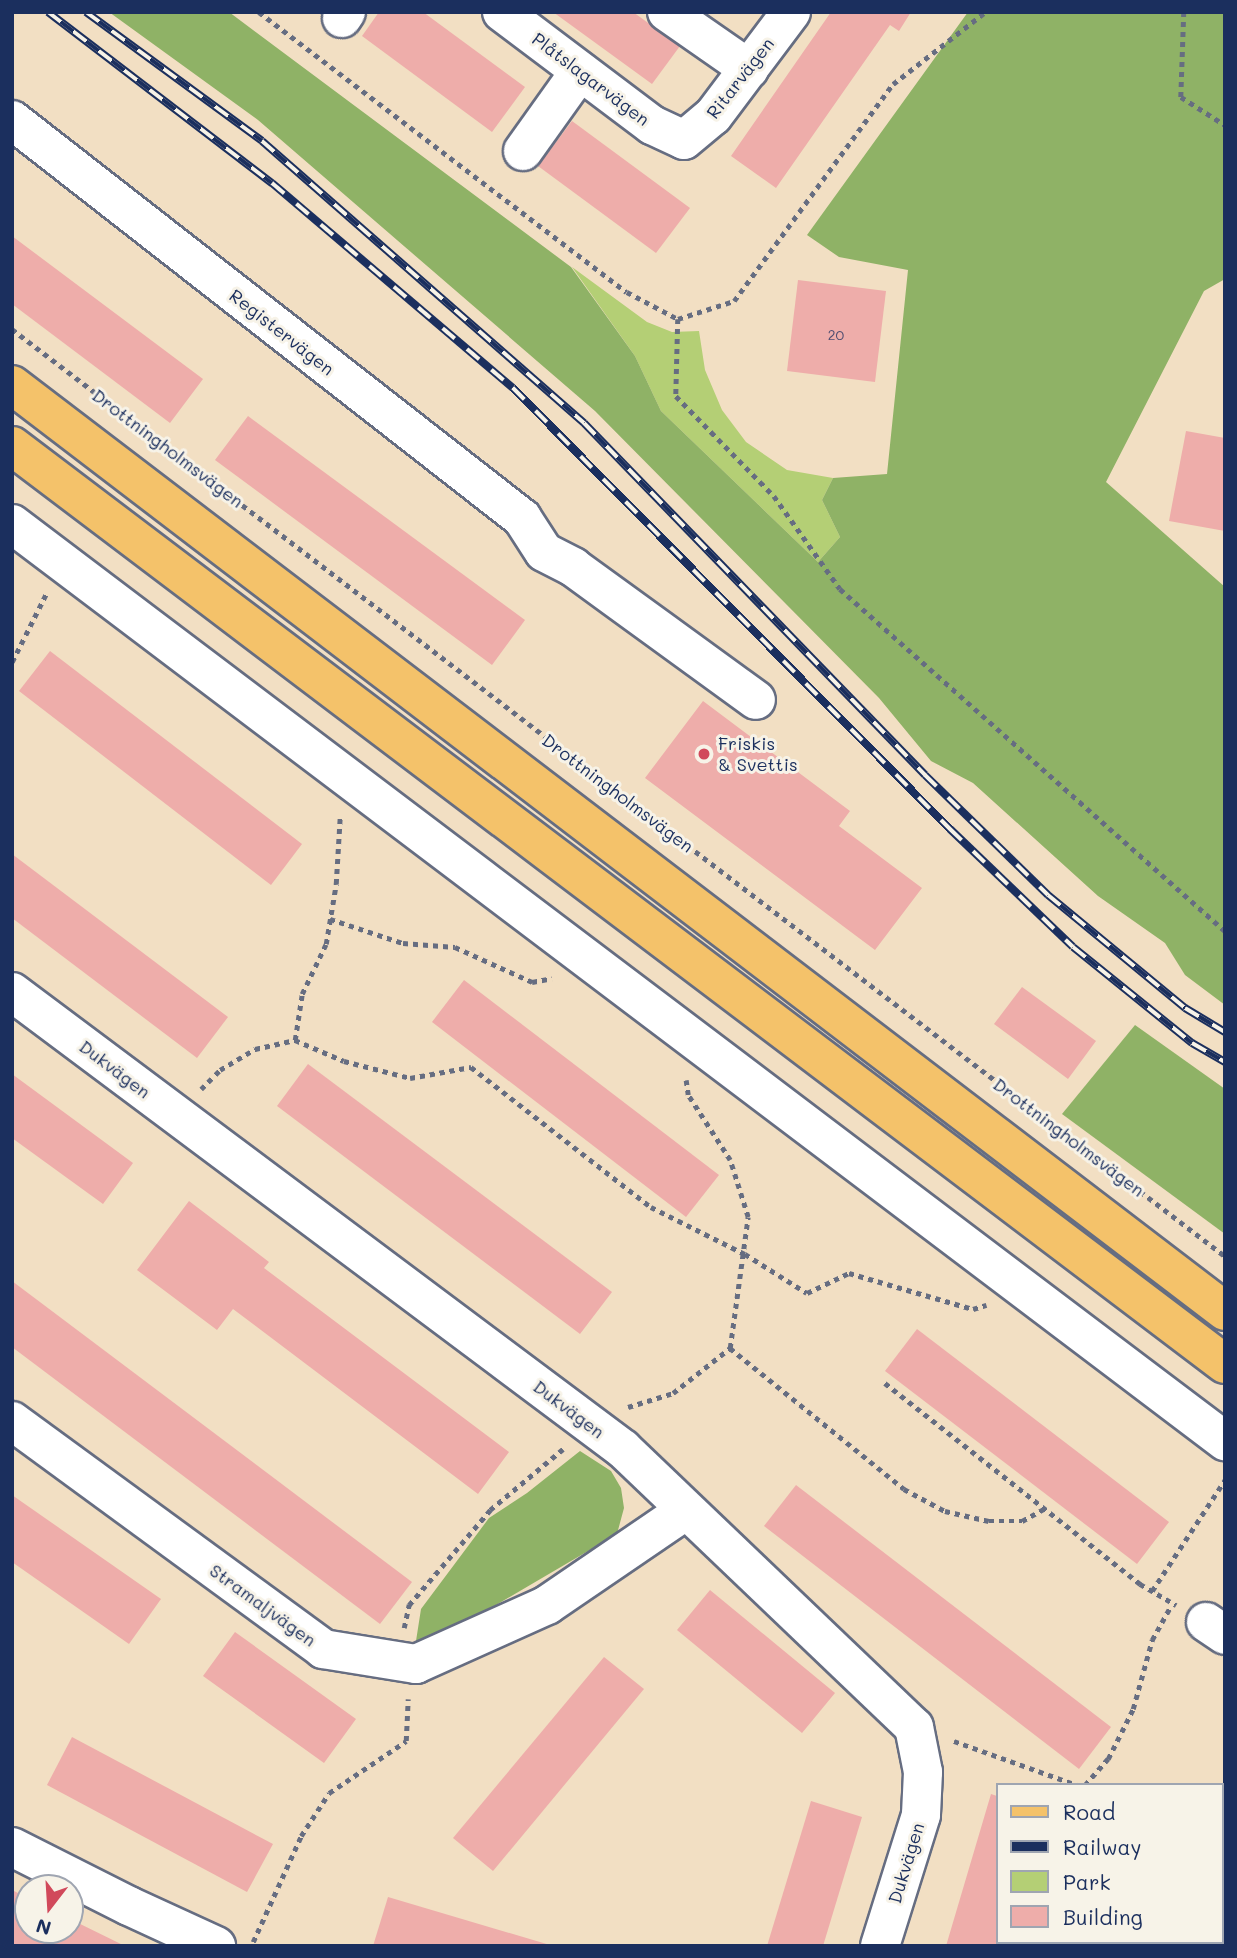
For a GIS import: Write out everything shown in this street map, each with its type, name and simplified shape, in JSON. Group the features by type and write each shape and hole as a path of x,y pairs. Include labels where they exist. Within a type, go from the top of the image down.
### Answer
{"main road":[{"path":"12,385 1225,1311"},
{"path":"12,446 1225,1364"}],"street":[{"path":"667,12 749,69"},
{"name":"Ritarvägen","path":"684,139 713,116 792,12"},
{"name":"Plåtslagarvägen","path":"507,14 652,125 684,139"},
{"path":"523,151 580,71"},
{"name":"Registervägen","path":"12,120 522,519 544,552 573,567 756,700"},
{"path":"12,524 1225,1441"},
{"name":"Dukvägen","path":"12,992 622,1449 914,1727 923,1772 921,1815 880,1946"},
{"name":"Stramaljvägen","path":"12,1421 323,1649 416,1664 547,1605 685,1511"},
{"path":"12,1847 216,1946"}],"path":[{"path":"259,12 627,292 678,319 734,301 893,84 985,12"},
{"path":"1184,12 1181,97 1225,125"},
{"path":"678,319 676,396 775,496 840,589 1225,931"},
{"name":"Drottningholmsvägen","path":"12,329 1225,1256"},
{"path":"12,663 62,562"},
{"path":"295,1040 302,995 326,944 336,884 342,774"},
{"path":"330,919 403,943 454,947 532,982 600,968"},
{"path":"252,1946 300,1836 329,1793 406,1741 406,1662 402,1639 409,1605 490,1510 590,1425 607,1413 673,1393 730,1348 748,1217 730,1160 688,1095 681,1029"},
{"path":"176,1115 220,1070 255,1049 295,1040 344,1061 410,1078 471,1067 651,1207 745,1254 807,1293 849,1273 973,1309 1027,1291"},
{"path":"730,1348 904,1489 945,1511 989,1521 1022,1521 1044,1509"},
{"path":"885,1383 1152,1591 1216,1628"},
{"path":"1152,1591 1225,1480"},
{"path":"1087,1783 1108,1759 1133,1709 1152,1640 1173,1603"},
{"path":"914,1727 1071,1783"}],"green space":[{"path":"109,12 229,12 571,267 635,356 661,411 818,562 840,537 822,500 833,478 887,474 908,270 839,257 807,235 968,12 1225,12 1225,279 1204,291 1106,482 1225,587 1225,1005 1185,975 1165,943 1098,896 973,783 931,761 879,698 595,411 258,120"},
{"path":"572,267 647,322 672,332 699,331 705,370 722,410 746,442 787,470 833,478 822,500 840,537 818,562 661,411 635,356"},
{"path":"1135,1025 1225,1089 1225,1234 1062,1114"},
{"path":"580,1451 611,1471 621,1488 624,1508 617,1534 455,1629 416,1641 421,1609 489,1518 527,1493"}],"building":[{"path":"379,12 423,12 525,87 492,132 362,36"},
{"path":"553,12 633,12 680,46 652,84"},
{"path":"831,12 911,12 899,31 890,25 776,188 731,156"},
{"path":"572,121 690,208 656,253 538,166"},
{"path":"12,236 203,379 170,423 12,304"},
{"path":"798,280 886,291 875,382 787,371"},
{"path":"248,416 525,620 492,665 215,460"},
{"path":"1186,431 1225,438 1225,531 1169,521"},
{"path":"50,651 302,844 271,885 19,691"},
{"path":"703,701 850,811 839,826 922,888 875,950 645,778"},
{"path":"12,854 228,1017 197,1058 12,918"},
{"path":"464,980 719,1175 686,1217 432,1022"},
{"path":"1022,987 1096,1041 1068,1079 994,1024"},
{"path":"308,1064 612,1292 580,1334 277,1106"},
{"path":"12,1074 133,1163 103,1204 12,1138"},
{"path":"189,1201 269,1262 264,1268 509,1452 478,1494 233,1309 217,1330 137,1270"},
{"path":"12,1281 412,1582 380,1624 12,1347"},
{"path":"917,1329 1169,1522 1137,1564 885,1371"},
{"path":"796,1485 1111,1727 1079,1769 764,1526"},
{"path":"12,1495 161,1599 129,1644 12,1562"},
{"path":"710,1590 835,1693 802,1733 677,1630"},
{"path":"235,1632 356,1719 324,1763 203,1676"},
{"path":"604,1657 644,1689 493,1871 453,1838"},
{"path":"72,1737 273,1844 247,1892 47,1785"},
{"path":"991,1794 996,1796 996,1944 1001,1946 946,1946"},
{"path":"811,1801 862,1817 823,1946 767,1946"},
{"path":"12,1890 14,1944 84,1944 84,1926 125,1946 12,1946"},
{"path":"388,1897 550,1945 550,1946 373,1946"},
{"path":"1225,1900 1225,1946 1204,1946 1223,1944"}],"railway":[{"path":"48,12 272,183 513,388 950,829 1073,947 1192,1043 1225,1062"},
{"path":"86,12 262,141 584,423 925,775 1048,895 1185,1008 1225,1032"}],"place":[{"name":"Friskis & Svettis","path":"704,754"}]}
